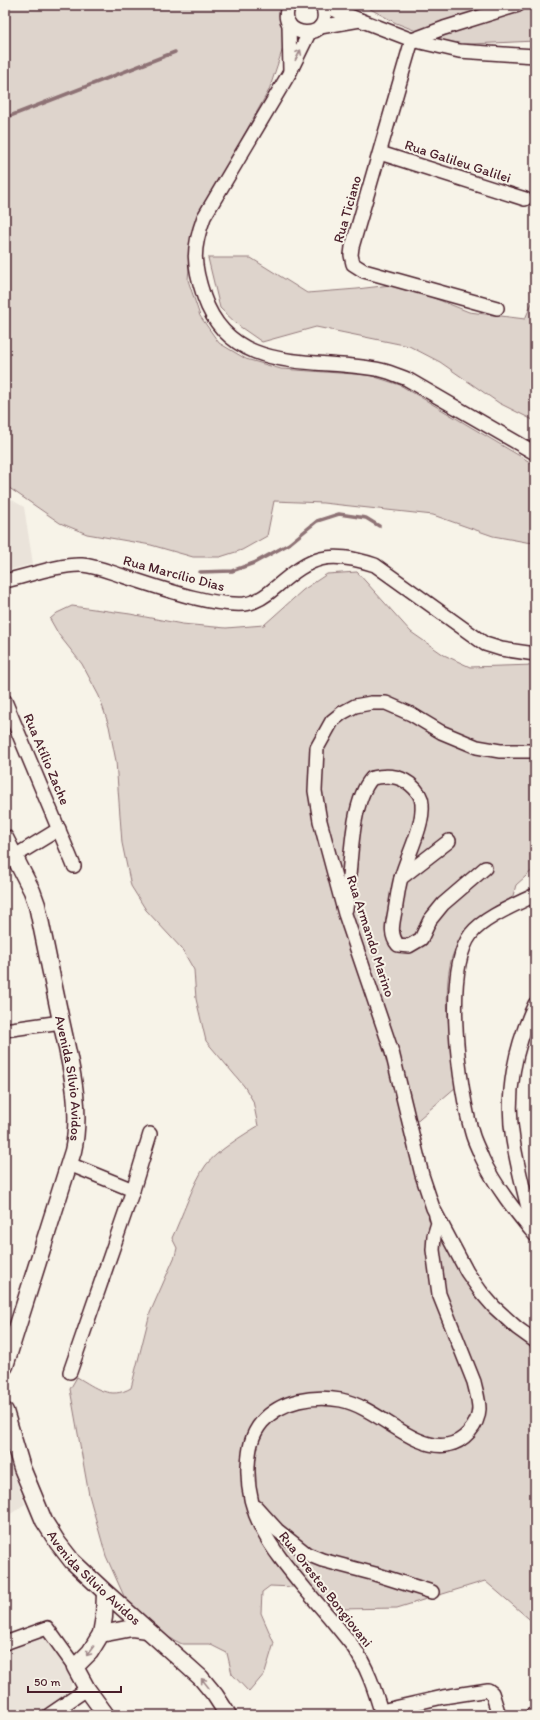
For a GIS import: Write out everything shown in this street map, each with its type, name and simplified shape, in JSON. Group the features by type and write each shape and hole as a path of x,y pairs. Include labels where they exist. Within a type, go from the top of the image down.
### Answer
{"main road":[{"name":"Avenida Sílvio Avidos","path":"5,838 10,859 32,890 37,905 61,1022 77,1113 76,1138 69,1164 5,1365"},
{"name":"Avenida Sílvio Avidos","path":"5,1412 22,1468 44,1521 58,1543 72,1561 105,1593 201,1678 228,1715"},
{"path":"105,1593 105,1609 101,1634 90,1652 75,1667 87,1690 106,1715"},
{"path":"101,1634 132,1628 147,1630"}],"street":[{"path":"322,5 412,40 459,51 535,56"},
{"path":"322,5 324,16 207,211 198,233 195,248 195,264 200,283 211,312 227,334 250,350 287,361 366,368 393,373 407,379 535,453"},
{"path":"412,40 444,28 518,5"},
{"path":"287,11 298,32 315,30 360,20"},
{"path":"287,11 290,72"},
{"name":"Rua Ticiano","path":"412,40 352,247 351,255 353,264 364,271 497,308"},
{"name":"Rua Galileu Galilei","path":"380,153 525,200"},
{"name":"Rua Marcílio Dias","path":"5,581 81,565 101,569 182,594 226,604 250,604 262,598 302,566 326,558 342,557 356,559 375,565 485,644 501,650 535,654"},
{"name":"Rua Atílio Zache","path":"5,701 74,866"},
{"name":"Rua Armando Marino","path":"535,751 500,751 477,747 441,732 411,714 386,703 371,703 355,706 342,713 332,721 317,748 315,792 320,822 346,914 392,1052 422,1175 434,1208 468,1272 481,1292 508,1320 535,1341"},
{"path":"346,914 359,803 366,786 372,778 393,776 404,780 414,788 420,797 422,805 420,818 401,878 392,929 394,940 398,945 402,946 415,944 421,939 430,920 443,904 485,868"},
{"path":"10,859 59,829"},
{"path":"401,878 450,841"},
{"path":"535,895 489,918 471,934 463,950 456,972 455,1027 465,1104 472,1133 496,1184 515,1212 535,1235"},
{"path":"535,1004 516,1058 511,1084 510,1111 513,1140 535,1235"},
{"path":"5,1030 61,1022"},
{"path":"70,1372 133,1190 150,1134"},
{"path":"69,1164 133,1190"},
{"name":"Rua Orestes Bongiovani","path":"382,1713 362,1658 269,1544 262,1530 248,1486 249,1448 257,1428 266,1417 288,1404 302,1400 315,1399 339,1400 353,1403 365,1408 411,1436 432,1446 448,1445 457,1442 466,1436 477,1418 479,1408 478,1397 474,1382 439,1294 433,1250 434,1236 438,1223 434,1208"},
{"path":"252,1502 277,1530 307,1554 322,1560 375,1574 432,1592"},
{"path":"5,1643 47,1628 75,1667"},
{"path":"49,1715 87,1690"},
{"path":"382,1713 488,1690 492,1693 499,1715"}],"shaded area":[{"path":"5,5 279,5 287,36 269,90 192,229 188,280 200,316 219,343 246,359 281,369 369,375 400,385 535,465 535,543 493,536 433,515 323,503 274,501 267,536 242,550 220,557 193,557 151,545 87,534 60,523 5,485"},
{"path":"363,5 535,5 535,41 452,45 396,23"},
{"path":"208,258 251,258 307,293 399,284 469,312 525,319 535,296 535,421 499,403 440,362 409,346 316,327 262,342 239,326 220,308"},
{"path":"5,496 24,507 33,564 5,571"},
{"path":"357,572 411,632 444,655 470,667 535,665 535,868 516,885 512,899 484,914 468,930 458,943 452,957 447,988 448,1022 456,1087 406,1130 424,1197 506,1325 528,1345 535,1348 535,1624 485,1581 397,1608 340,1609 294,1587 270,1586 262,1592 261,1613 274,1643 265,1673 249,1692 232,1674 227,1653 209,1644 182,1644 146,1626 128,1605 106,1556 89,1495 70,1389 77,1377 103,1391 110,1393 116,1393 131,1388 150,1313 175,1256 177,1248 172,1238 201,1172 210,1160 223,1149 258,1126 253,1101 244,1086 206,1041 196,999 194,970 182,949 146,910 131,886 122,843 116,761 109,726 99,696 82,664 59,635 50,619 57,613 72,606 130,614 182,624 226,628 264,625 303,590 327,574"},
{"path":"5,1450 25,1504 5,1518"},
{"path":"48,1636 72,1680 69,1695 33,1715 5,1715 5,1651"}],"waterway":[{"path":"5,118 175,52"},
{"path":"200,572 232,571 254,563 289,544 317,521 339,514 366,518 379,526"}]}
